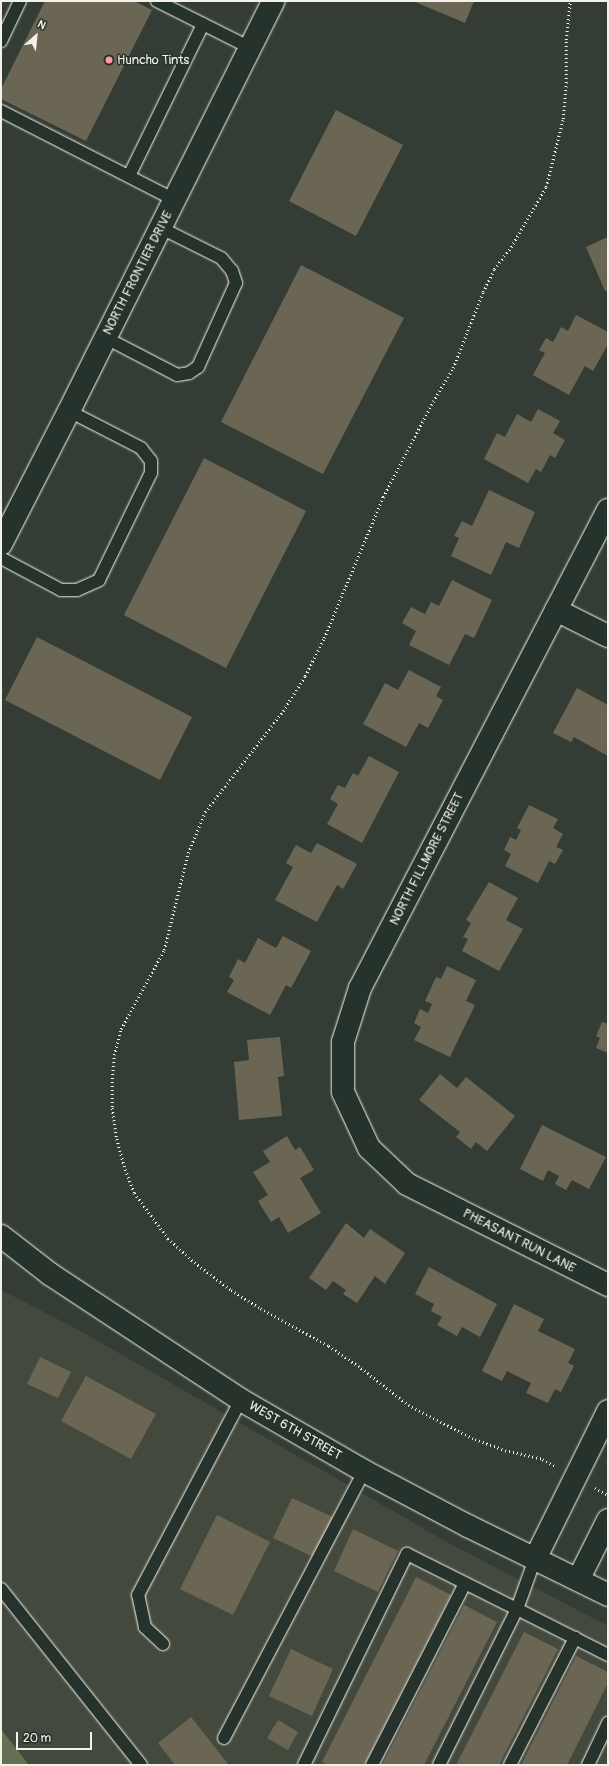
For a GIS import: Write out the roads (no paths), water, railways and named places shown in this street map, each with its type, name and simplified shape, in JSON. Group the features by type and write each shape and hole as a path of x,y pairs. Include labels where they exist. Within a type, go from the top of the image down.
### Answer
{"street":[{"name":"NORTH FRONTIER DRIVE","path":"1,544 251,48 272,1"},
{"name":"NORTH FILLMORE STREET","path":"431,1196 407,1184 369,1148 343,1092 343,1042 360,988 608,510"},
{"path":"556,610 608,636"},
{"name":"PHEASANT RUN LANE","path":"431,1196 608,1285"},
{"name":"WEST 6TH STREET","path":"1,1236 50,1274 240,1400 364,1471 608,1595"},
{"path":"535,1559 608,1411"},
{"path":"578,1580 608,1520"}],"lane":[{"path":"1,41 20,1"},
{"path":"157,1 251,48"},
{"path":"129,176 203,24"},
{"path":"1,111 175,200"},
{"path":"106,338 177,375 189,373 198,367 236,283 232,271 221,258 161,228"},
{"path":"1,558 60,590 77,590 99,580 152,473 151,461 141,448 69,411"},
{"path":"164,1644 145,1627 138,1595 240,1400"},
{"path":"224,1738 364,1471"},
{"path":"304,1765 407,1554 608,1655"},
{"path":"439,1765 517,1609 535,1559"},
{"path":"372,1765 465,1583"},
{"path":"1,1589 141,1765"},
{"path":"510,1765 575,1638"},
{"path":"588,1765 608,1723"}],"place":[{"name":"Huncho Tints","path":"109,60"}]}
